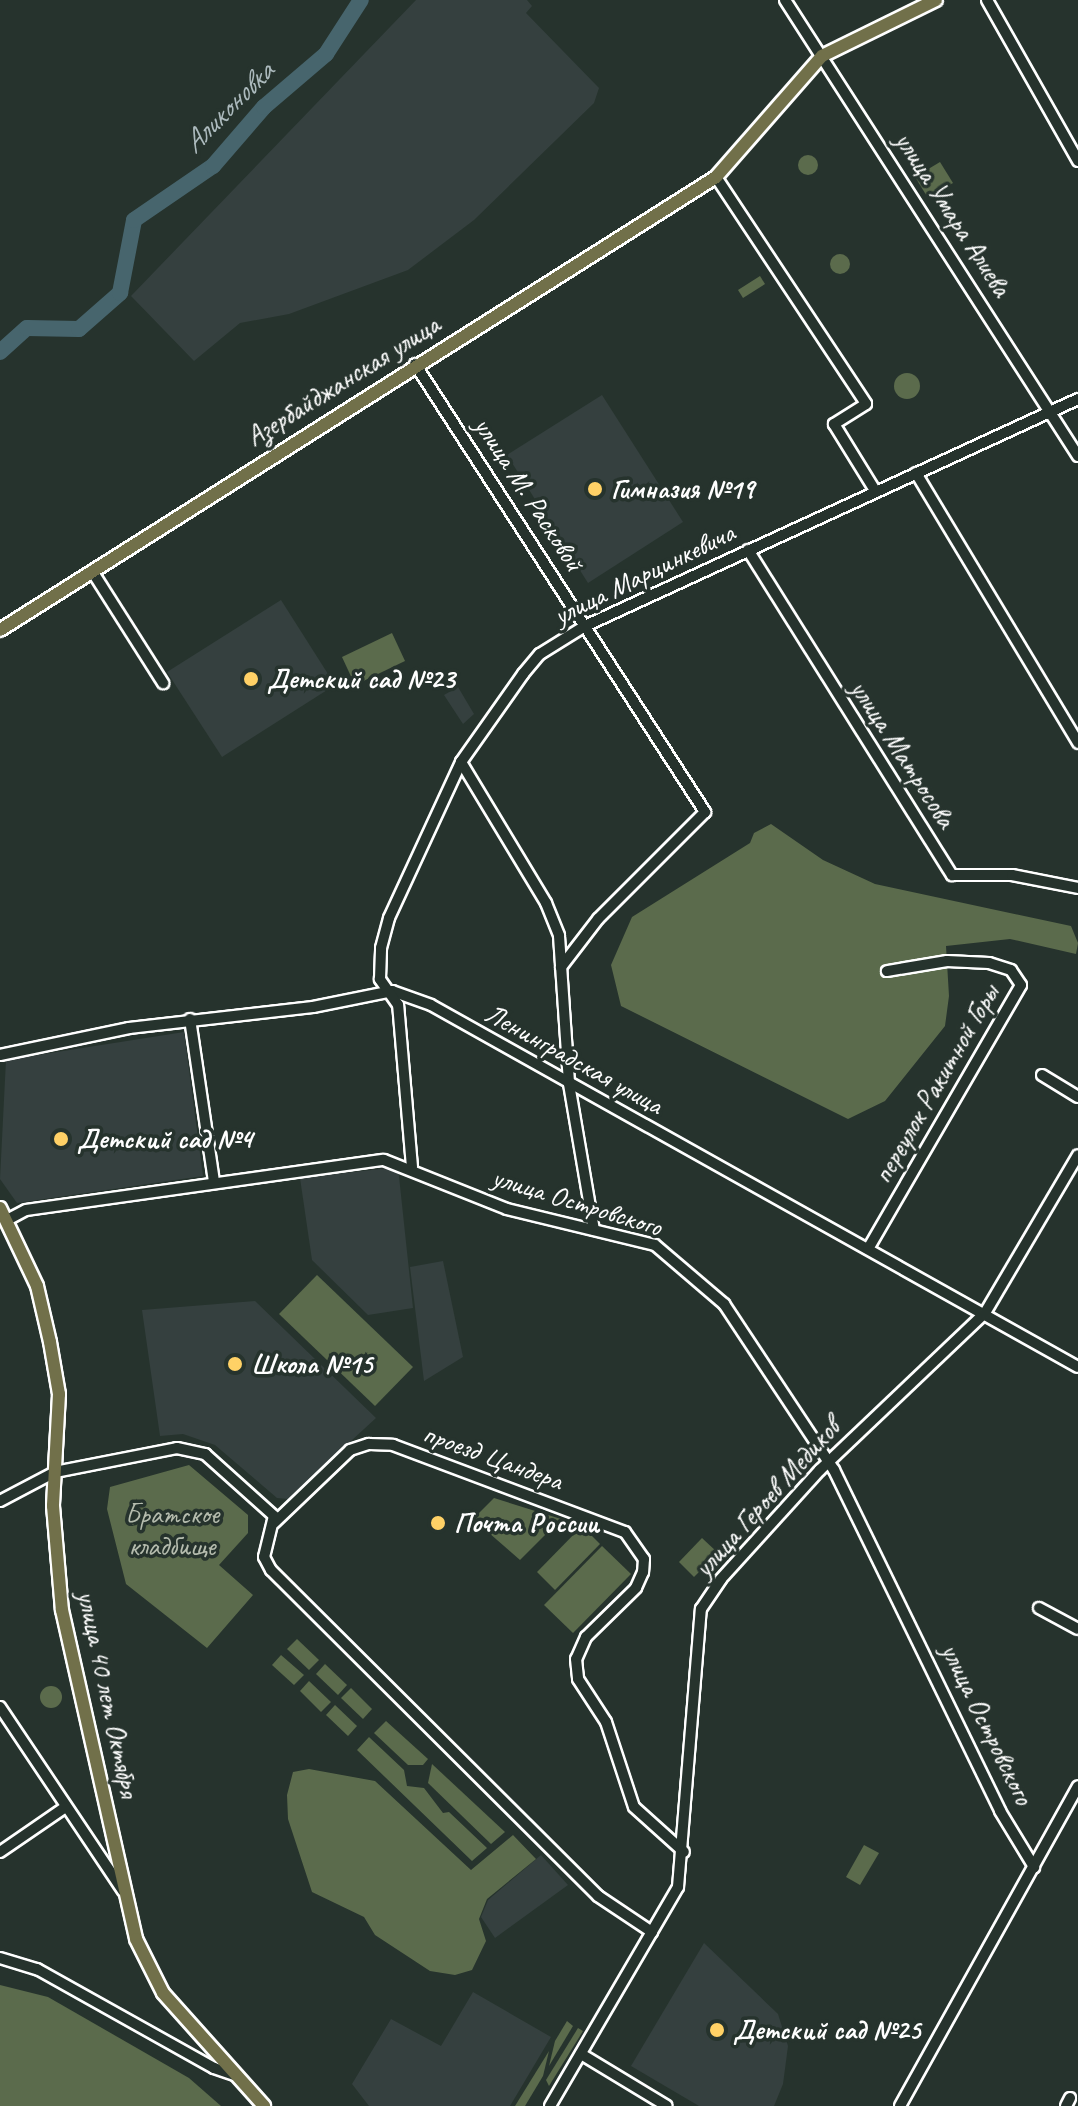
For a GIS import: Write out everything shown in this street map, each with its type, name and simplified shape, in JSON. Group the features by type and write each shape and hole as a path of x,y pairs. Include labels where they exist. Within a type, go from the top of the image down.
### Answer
{"main road":[{"path":"822,56 936,0"},
{"name":"Азербайджанская улица","path":"0,630 415,364 716,177 822,56"},
{"name":"улица 40 лет Октября","path":"4,1214 37,1286 50,1342 59,1394 55,1472 63,1620 136,1939 163,1993 264,2106"}],"street":[{"name":"улица Умара Алиева","path":"785,0 1078,456"},
{"path":"987,0 1078,161"},
{"path":"716,177 866,404 834,424 876,492"},
{"name":"улица М. Расковой","path":"415,364 705,812 598,919 561,967"},
{"name":"улица Марцинкевича","path":"412,1167 398,1005 378,970 389,918 461,762 540,654 585,626 1078,399"},
{"path":"916,473 1078,743"},
{"name":"улица Матросова","path":"748,550 952,875 1012,875 1078,888"},
{"path":"92,571 163,683"},
{"path":"461,762 546,903 559,936 569,1084 594,1230"},
{"name":"переулок Ракитной Горы","path":"868,1249 1021,985 1011,970 989,963 947,961 887,971"},
{"path":"0,1055 190,1019 313,1007 392,991"},
{"name":"Ленинградская улица","path":"392,991 431,1005 1078,1367"},
{"path":"190,1019 214,1182"},
{"path":"1042,1075 1078,1097"},
{"name":"улица Героев Медиков","path":"550,2106 678,1887 684,1852 701,1609 721,1579 829,1461 985,1313 1078,1155"},
{"name":"улица Островского","path":"4,1214 384,1160 412,1167 507,1209 655,1245 694,1273 745,1332 829,1461 1000,1811 1034,1867"},
{"name":"проезд Цандера","path":"274,1523 350,1450 369,1444 393,1445 625,1532 644,1559 643,1572 636,1588 586,1637 576,1659 578,1679 606,1722 634,1807 684,1852"},
{"path":"0,1501 55,1472 192,1449 221,1465 262,1503 274,1523 264,1557 271,1570 598,1896 652,1932"},
{"path":"1039,1608 1078,1629"},
{"path":"0,1707 64,1808 123,1891"},
{"path":"900,2106 1078,1786"},
{"path":"0,1852 64,1808"},
{"path":"0,1958 37,1969 214,2068 237,2076"},
{"path":"581,2054 667,2106"}],"shaded area":[{"path":"416,0 527,0 532,6 526,13 599,88 594,103 474,220 408,270 289,314 240,323 194,361 131,296"},
{"name":"Гимназия №19","path":"602,395 683,522 588,583 507,455"},
{"name":"Детский сад №23","path":"281,600 335,685 222,757 167,672"},
{"path":"458,687 474,714 463,724 444,695"},
{"path":"184,1032 203,1176 17,1203 0,1179 6,1060"},
{"path":"398,1167 413,1308 368,1315 312,1260 300,1178"},
{"path":"443,1261 463,1357 424,1381 410,1267"},
{"name":"Школа №15","path":"255,1301 376,1418 288,1499 277,1498 215,1445 183,1434 160,1436 142,1310"},
{"path":"541,1855 568,1885 495,1938 481,1917 488,1900"},
{"name":"Детский сад №25","path":"704,1943 778,2014 788,2046 783,2084 774,2106 699,2106 631,2066"},
{"path":"473,1992 551,2037 510,2106 369,2106 352,2084 391,2019 441,2046"}],"green space":[{"path":"808,155 815,158 818,165 815,172 808,175 801,172 798,165 801,158"},
{"path":"940,162 953,183 928,198 915,177"},
{"path":"836,254 844,254 850,264 844,274 836,274 830,268 830,260"},
{"path":"760,276 765,284 743,298 738,290"},
{"path":"907,373 916,377 920,386 916,395 907,399 898,395 894,386 898,377"},
{"path":"392,633 405,661 355,685 342,657"},
{"path":"771,824 823,860 875,884 1071,926 1078,943 1076,954 1010,939 946,946 949,996 945,1026 885,1101 848,1119 621,1006 611,965 632,917 750,843 754,833"},
{"path":"317,1275 413,1367 375,1406 279,1314"},
{"name":"Братское кладбище","path":"189,1465 248,1515 248,1533 219,1565 253,1595 207,1648 126,1584 107,1509 110,1487"},
{"path":"494,1498 561,1519 520,1560 473,1519"},
{"path":"582,1526 600,1544 555,1590 537,1572"},
{"path":"702,1538 718,1553 694,1577 679,1562"},
{"path":"602,1546 631,1574 573,1633 544,1605"},
{"path":"297,1639 319,1660 309,1670 287,1649"},
{"path":"281,1655 304,1675 294,1685 272,1665"},
{"path":"325,1664 347,1685 338,1695 316,1674"},
{"path":"309,1681 331,1702 321,1712 300,1691"},
{"path":"47,1686 55,1686 62,1697 55,1708 47,1708 40,1701 40,1693"},
{"path":"351,1688 372,1709 363,1719 341,1698"},
{"path":"335,1705 357,1726 348,1736 326,1715"},
{"path":"386,1721 428,1759 423,1765 408,1765 374,1733"},
{"path":"369,1737 404,1770 407,1786 424,1788 443,1813 449,1812 487,1848 472,1861 357,1750"},
{"path":"432,1764 505,1832 491,1844 428,1783"},
{"path":"309,1769 375,1781 471,1870 513,1835 536,1859 487,1899 479,1919 486,1941 472,1970 455,1975 430,1971 375,1935 364,1917 312,1892 288,1819 287,1795 293,1772"},
{"path":"864,1845 879,1853 860,1885 846,1877"},
{"path":"0,1985 48,1997 189,2078 221,2106 0,2106"},
{"path":"567,2021 573,2026 549,2066 555,2041"},
{"path":"578,2028 583,2031 549,2086 546,2080"},
{"path":"549,2051 543,2076 525,2106 515,2106"}],"waterway":[{"name":"Аликоновка","path":"0,352 27,328 79,329 120,293 134,220 213,166 264,107 326,54 361,0"}],"place":[{"name":"Гимназия №19","path":"595,489"},
{"name":"Детский сад №23","path":"251,679"},
{"name":"Детский сад №4","path":"61,1139"},
{"name":"Школа №15","path":"235,1364"},
{"name":"Почта России","path":"438,1523"},
{"name":"Детский сад №25","path":"717,2030"}]}
